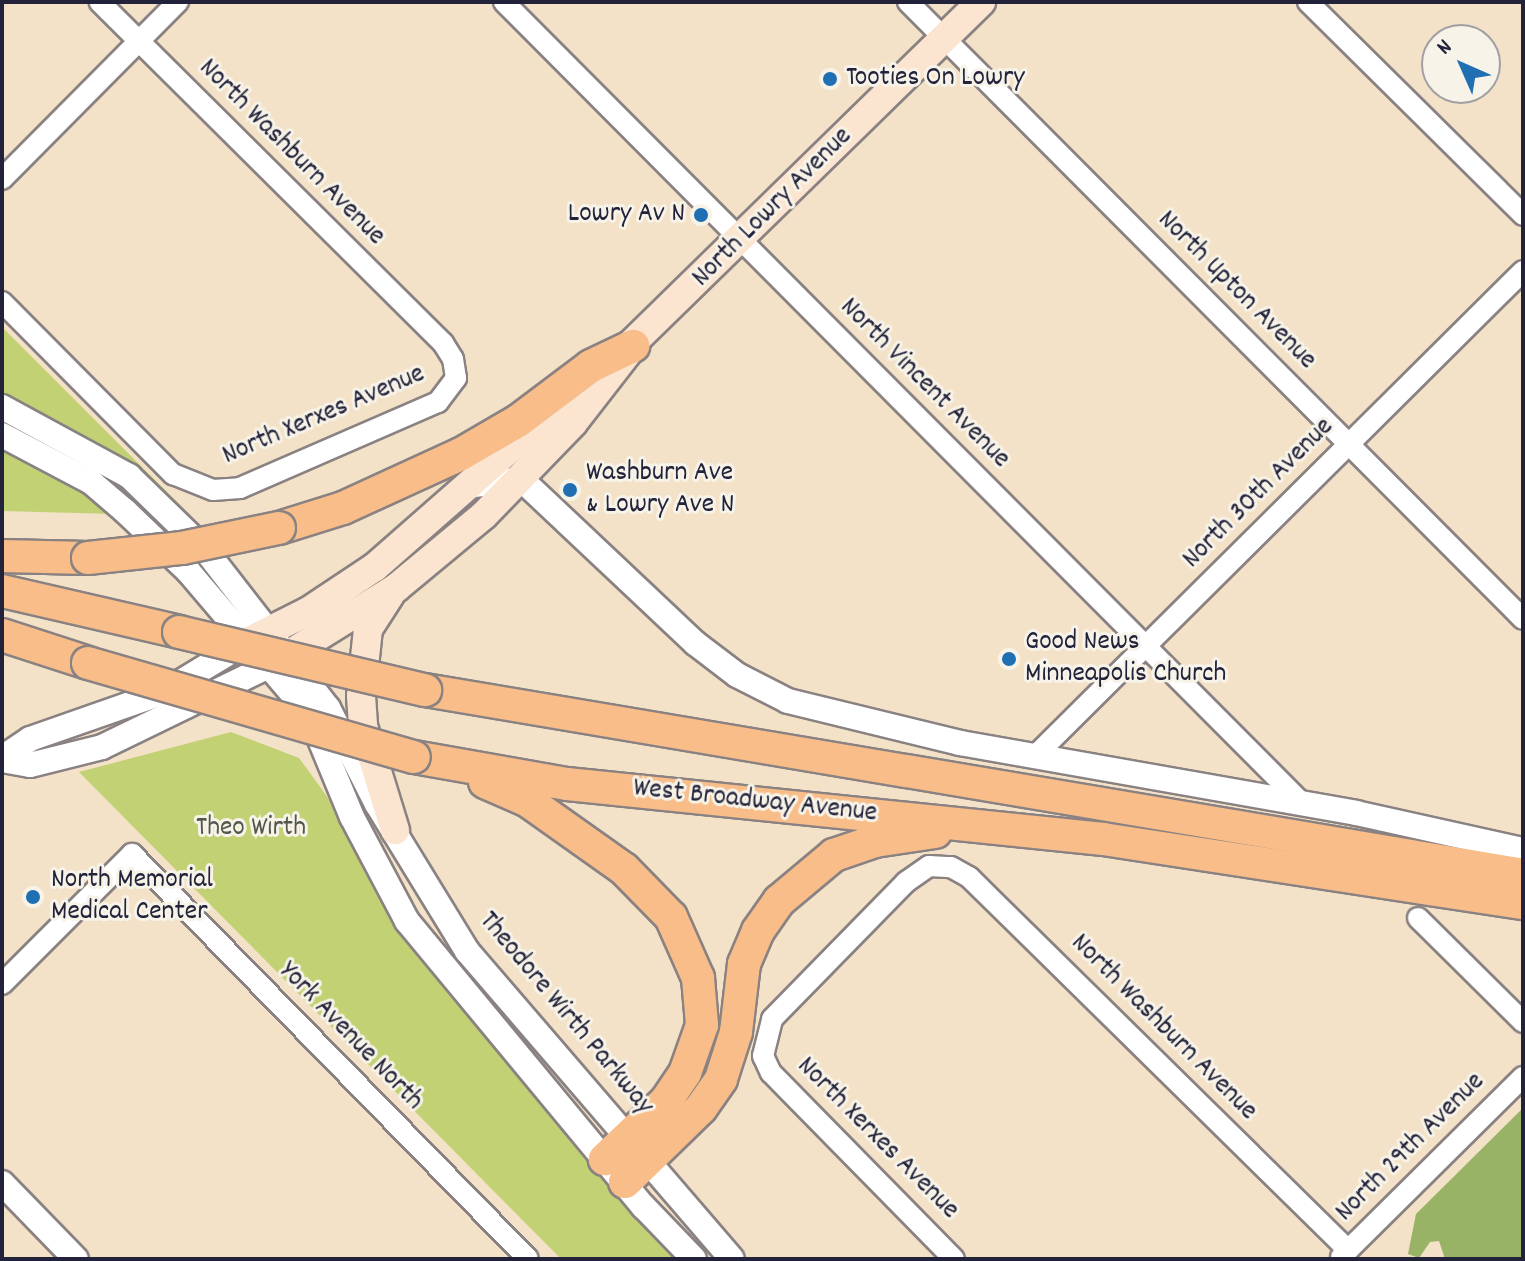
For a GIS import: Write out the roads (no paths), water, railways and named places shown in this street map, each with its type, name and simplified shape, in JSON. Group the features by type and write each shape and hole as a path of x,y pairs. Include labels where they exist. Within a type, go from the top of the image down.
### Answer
{"main road":[{"name":"North Lowry Avenue","path":"258,636 375,567 633,346 981,2"},
{"name":"North Lowry Avenue","path":"278,661 396,588 521,479 618,371 633,346"},
{"path":"2,556 88,558 182,548 279,528 343,508 461,454 518,421 591,366 633,346"},
{"path":"395,830 363,726 361,683 368,629 396,588"},
{"name":"West Broadway Avenue","path":"2,591 425,690 1523,875"},
{"name":"West Broadway Avenue","path":"2,635 88,663 428,761 567,784 990,825 1523,903"},
{"path":"428,761 528,801 583,838 641,886 683,935 698,978 702,1025 685,1073 626,1159"},
{"path":"626,1159 701,1108 721,1079 736,1032 740,981 750,948 766,918 808,873 853,847 990,825"}],"street":[{"name":"North Washburn Avenue","path":"100,2 443,343"},
{"path":"2,179 178,2"},
{"name":"North Vincent Avenue","path":"504,2 1304,805"},
{"name":"North Upton Avenue","path":"908,2 1523,619"},
{"path":"1308,2 1523,215"},
{"name":"North 30th Avenue","path":"1035,756 1523,271"},
{"name":"North Xerxes Avenue","path":"2,302 173,474 213,490 240,488 438,402 456,378 453,359 443,343"},
{"path":"2,407 129,476 206,551 258,636"},
{"path":"2,435 91,482 258,636"},
{"path":"474,485 521,479 695,643 737,675 819,711 1523,850"},
{"path":"2,759 30,739 164,692 258,636"},
{"name":"Theodore Wirth Parkway","path":"258,636 278,661 328,708 395,830 467,951 626,1159 694,1259"},
{"path":"2,759 30,765 102,747 278,661"},
{"name":"Theodore Wirth Parkway","path":"278,661 311,718 352,817 407,921 626,1159 732,1259"},
{"name":"York Avenue North","path":"2,984 132,854 528,1259"},
{"name":"North Washburn Avenue","path":"763,1056 772,1019 906,882 929,866 951,867 969,877 1344,1254"},
{"path":"1418,918 1523,1022"},
{"name":"North Xerxes Avenue","path":"763,1056 771,1073 954,1259"},
{"name":"North 29th Avenue","path":"1344,1254 1523,1077"},
{"path":"2,1183 76,1259"}],"place":[{"name":"Tooties On Lowry","path":"830,79"},
{"name":"Lowry Av N","path":"701,215"},
{"name":"Washburn Ave & Lowry Ave N","path":"570,490"},
{"name":"Good News Minneapolis Church","path":"1009,659"},
{"name":"North Memorial Medical Center","path":"33,897"}],"park label":[{"name":"Theo Wirth","path":"251,829"}]}
